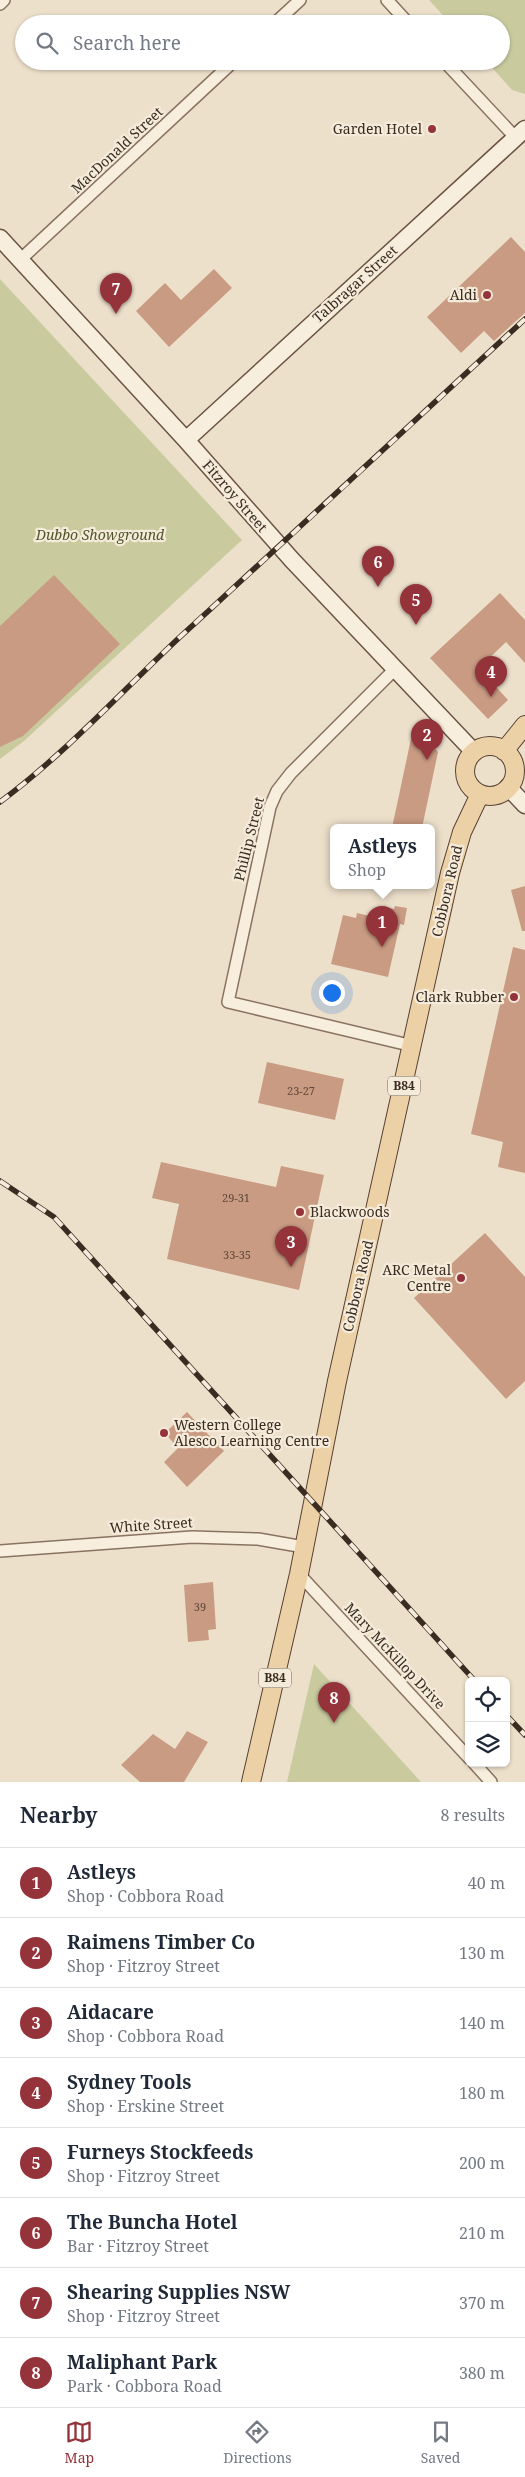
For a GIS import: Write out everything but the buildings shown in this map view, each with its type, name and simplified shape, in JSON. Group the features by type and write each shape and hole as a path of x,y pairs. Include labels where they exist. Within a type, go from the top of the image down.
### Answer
{"main road":[{"path":"504,751 525,725"},
{"path":"488,746 504,751 509,755 514,768 512,782 508,787 495,795 480,794 473,790 465,775 465,766 474,752 488,746"},
{"name":"Cobbora Road","path":"251,1782 299,1574 337,1380 413,1046 450,873 462,832 480,794"}],"street":[{"path":"0,4 4,0"},
{"path":"284,15 300,0"},
{"path":"387,0 401,15"},
{"name":"MacDonald Street","path":"20,260 224,70"},
{"path":"454,70 520,133"},
{"name":"Talbragar Street","path":"186,440 520,133"},
{"name":"Fitzroy Street","path":"0,238 186,440 292,560 474,752"},
{"name":"Phillip Street","path":"396,668 291,773 277,791 270,807 228,1002 413,1046"},
{"path":"508,787 525,805"},
{"name":"White Street","path":"0,1551 192,1537 258,1539 304,1547"},
{"name":"Mary McKillop Drive","path":"299,1574 465,1754"},
{"path":"478,1767 491,1782"}],"green space":[{"path":"429,0 525,0 525,94 512,90 494,70 510,70 510,15 443,15"},
{"name":"Dubbo Showground","path":"0,279 242,540 24,741 0,759"},
{"path":"314,1664 421,1782 287,1782"}],"railway":[{"path":"0,802 70,743 181,636 525,319"},
{"path":"0,1181 54,1217 471,1677"},
{"path":"510,1719 525,1735"}],"place":[{"name":"Garden Hotel","path":"432,129"},
{"name":"Aldi","path":"487,295"},
{"name":"Shearing Supplies NSW","path":"116,314"},
{"name":"The Buncha Hotel","path":"378,587"},
{"name":"Furneys Stockfeeds","path":"416,625"},
{"name":"Sydney Tools","path":"491,697"},
{"name":"Raimens Timber Co","path":"427,760"},
{"name":"Astleys","path":"382,947"},
{"name":"Clark Rubber","path":"514,997"},
{"name":"Blackwoods","path":"300,1212"},
{"name":"Aidacare","path":"291,1267"},
{"name":"ARC Metal Centre","path":"461,1278"},
{"name":"Western College Alesco Learning Centre","path":"164,1433"},
{"name":"Maliphant Park","path":"334,1723"}]}
